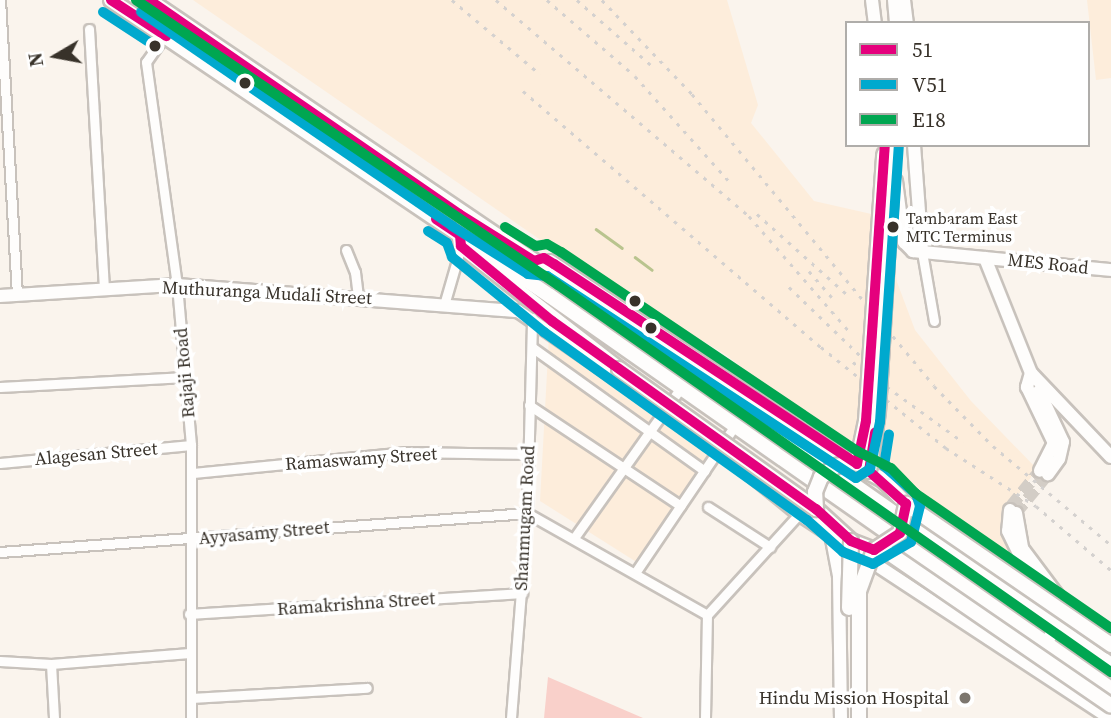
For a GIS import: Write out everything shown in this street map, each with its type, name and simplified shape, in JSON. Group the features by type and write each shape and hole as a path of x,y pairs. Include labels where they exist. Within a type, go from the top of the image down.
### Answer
{"main road":[{"path":"111,0 680,389 1111,689"},
{"path":"149,0 534,261 1111,665"},
{"path":"886,0 888,21"},
{"path":"895,0 897,21"},
{"path":"859,466 866,421 885,147"},
{"path":"859,466 879,399 892,147"},
{"path":"460,241 552,321 816,509 851,541 877,549 1111,706"},
{"path":"534,261 544,258 554,264 859,466 906,504 1111,645"},
{"path":"816,509 815,492 821,477 835,466 859,466"},
{"path":"859,718 859,591 877,549 900,533 906,504"},
{"path":"850,718 851,541"},
{"path":"990,638 1003,615"}],"street":[{"path":"0,0 17,296"},
{"path":"873,0 875,21"},
{"path":"904,0 907,21"},
{"path":"89,29 104,288"},
{"name":"Rajaji Road","path":"165,35 146,62 177,285 193,473 189,614 191,718"},
{"path":"892,147 904,242 922,252"},
{"path":"915,147 922,252 934,321"},
{"path":"444,304 460,241"},
{"path":"346,250 358,298"},
{"name":"MES Road","path":"922,252 1111,270"},
{"path":"985,258 1063,442 1059,459 1044,473"},
{"name":"Muthuranga Mudali Street","path":"0,296 177,285 444,304 518,311 532,318"},
{"path":"532,318 719,449 799,514 1110,718"},
{"name":"Shanmugam Road","path":"511,718 527,513 532,318"},
{"path":"533,348 705,471"},
{"path":"1034,376 1111,457"},
{"path":"0,387 186,377"},
{"path":"574,538 680,389"},
{"path":"529,405 681,506"},
{"path":"635,573 734,427"},
{"name":"Alagesan Street","path":"0,463 191,445"},
{"name":"Ramaswamy Street","path":"193,473 407,452 529,454"},
{"path":"708,507 770,547"},
{"path":"1041,617 1049,595 1013,547 1008,531 1013,511 1022,548 1058,596 1063,613 1045,645"},
{"path":"527,513 707,615"},
{"name":"Ayyasamy Street","path":"0,552 190,540 418,518 527,513"},
{"path":"705,718 707,615 799,514"},
{"path":"831,534 839,576 841,718"},
{"name":"Ramakrishna Street","path":"189,614 522,593"},
{"path":"0,661 51,664 190,653"},
{"path":"51,664 54,718"},
{"path":"191,698 367,688"}],"shaded area":[{"path":"193,0 727,0 758,105 751,123 814,201 889,218 897,282 915,330 971,401 1037,469 1004,514 1044,591 910,498 886,474 883,453 857,439 838,443 726,355 574,263"},
{"path":"1087,0 1111,0 1111,78 1096,80"},
{"path":"549,336 713,449 638,563 540,501"},
{"path":"548,677 643,718 544,718"}],"waterway":[{"path":"596,229 622,248"},
{"path":"635,257 652,270"}],"tunnel":[{"path":"1011,506 1037,474"},
{"path":"1016,513 1048,474"}],"railway":[{"path":"452,0 540,74"},
{"path":"496,0 749,216 848,330"},
{"path":"547,0 635,76 728,180"},
{"path":"577,0 651,65"},
{"path":"602,0 692,94 934,386 993,446 1111,545"},
{"path":"523,91 821,347 946,448 1036,506 1111,570"},
{"path":"757,214 851,298"},
{"path":"809,271 832,297"},
{"path":"789,287 870,365"},
{"path":"853,362 963,442"}],"transit line":[{"name":"51","path":"111,0 166,36"},
{"name":"E18","path":"136,0 558,285 1111,672"},
{"name":"51","path":"149,0 459,214 534,261 544,258 554,264 857,464 866,421 885,147"},
{"name":"V51","path":"103,12 158,48"},
{"name":"V51","path":"141,12 452,226 528,274 547,276 856,478 870,469 880,422 899,147"},
{"name":"51","path":"436,219 460,235 461,246 552,321 816,509 851,541 874,550 900,533 906,504 869,471 875,432"},
{"name":"E18","path":"505,227 536,246 547,244 561,252 857,451 891,468 915,493 1111,628"},
{"name":"V51","path":"428,231 447,243 452,257 544,332 807,520 843,552 873,564 911,542 920,506 916,494 884,466 889,434"}],"place":[{"name":"Tambaram East MTC Terminus","path":"893,227"},
{"name":"Hindu Mission Hospital","path":"965,698"}]}
